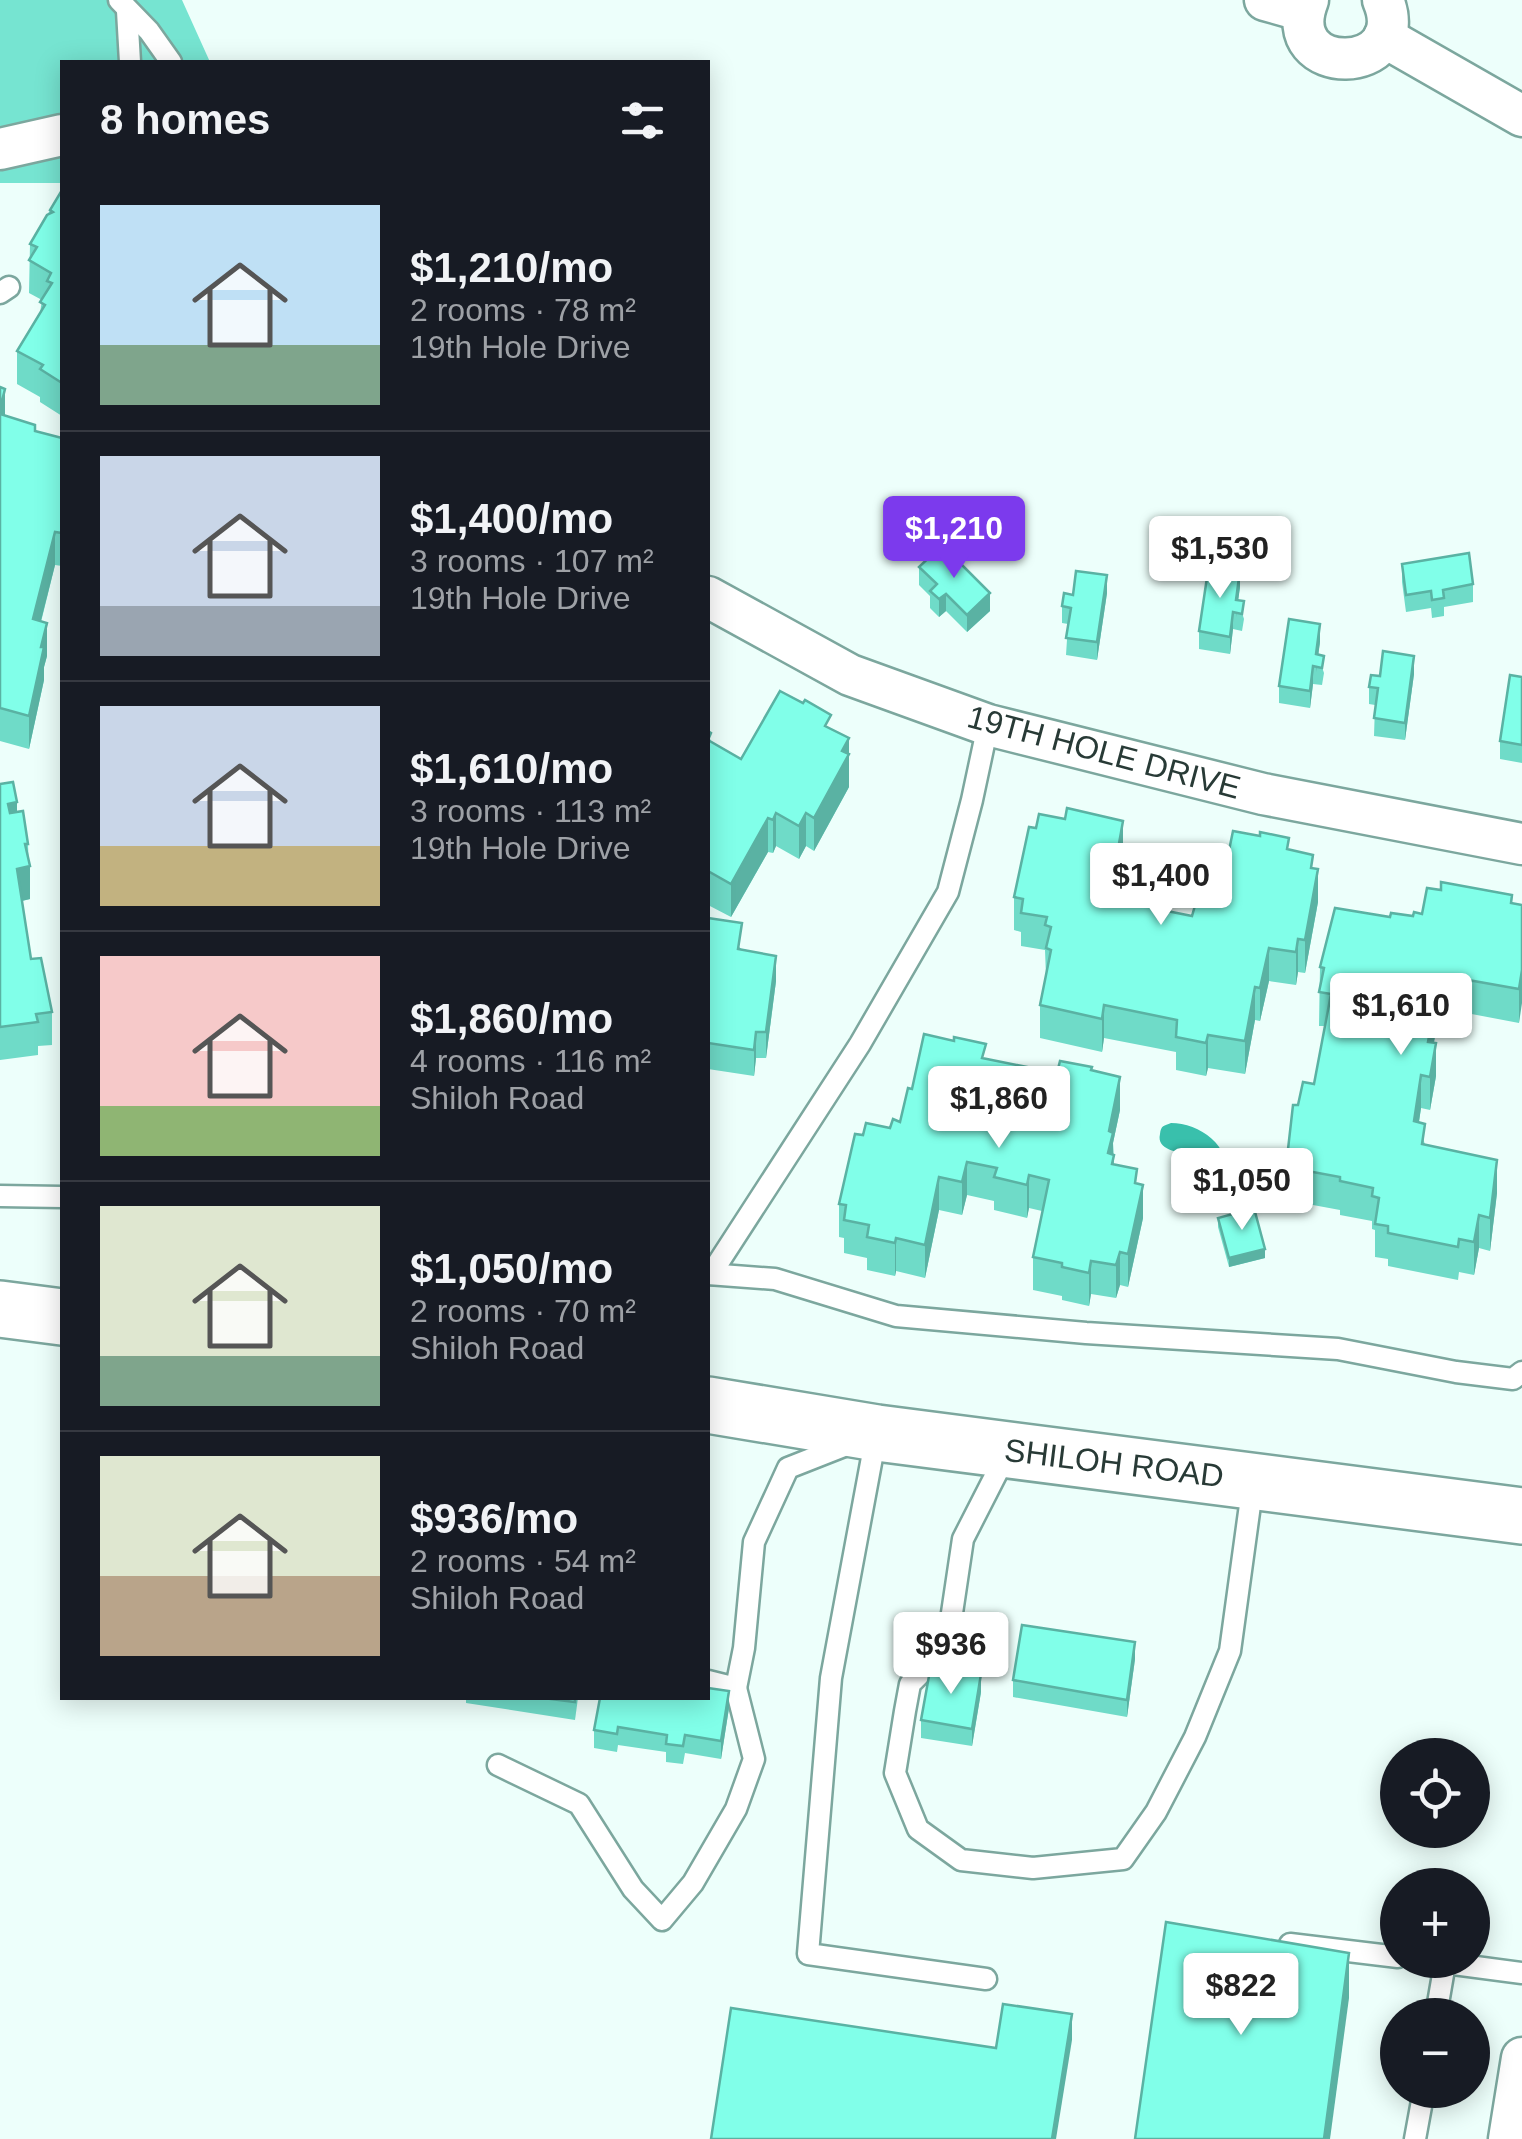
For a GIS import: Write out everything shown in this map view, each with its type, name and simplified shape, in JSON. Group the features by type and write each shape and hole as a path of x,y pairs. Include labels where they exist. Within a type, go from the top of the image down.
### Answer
{"main road":[{"path":"0,1308 60,1317"},
{"name":"SHILOH ROAD","path":"710,1405 876,1432 1522,1516"}],"street":[{"path":"1265,0 1306,6 1308,38 1326,56 1339,60 1365,56 1376,48 1383,18 1522,116"},
{"path":"0,149 60,135"},
{"name":"19TH HOLE DRIVE","path":"710,597 850,675 988,725 1263,794 1522,844"},
{"path":"1509,2139 1522,2058"}],"lane":[{"path":"123,5 130,60"},
{"path":"123,5 149,30 170,60"},
{"path":"710,1272 860,1044 948,892 988,725"},
{"path":"0,1196 60,1196"},
{"path":"710,1274 776,1279 896,1316 1086,1333 1338,1348 1456,1372 1513,1379 1522,1372"},
{"path":"498,1765 578,1804 633,1889 662,1920 692,1883 736,1809 754,1759 736,1688 744,1648 754,1542 788,1468 876,1432"},
{"path":"876,1432 831,1678 808,1954 986,1979"},
{"path":"942,1677 962,1540 1009,1450"},
{"path":"946,1648 910,1684 904,1712 895,1773 918,1829 961,1860 1034,1868 1124,1859 1156,1812 1195,1737 1230,1651 1254,1480"},
{"path":"710,1682 736,1688"},
{"path":"1262,1941 1380,1955"},
{"path":"1490,1969 1522,1973"},
{"path":"1415,2139 1421,2108"}],"shaded area":[{"path":"0,0 182,0 209,60 60,60 60,183 0,183"},
{"path":"1171,1123 1192,1127 1212,1138 1224,1156 1225,1178 1207,1186 1192,1161 1161,1144 1161,1129"}],"building":[{"path":"60,193 60,382 40,369 43,365 17,351 45,305 40,302 52,283 47,281 51,273 29,260 37,247 30,244 47,215 53,212 50,210"},
{"path":"0,414 35,425 35,431 60,437 60,533 55,532 33,619 47,623 29,716 0,708"},
{"path":"942,545 990,593 967,615 946,594 939,599 930,591 937,584 919,567"},
{"path":"1469,553 1473,584 1443,590 1444,598 1432,600 1431,591 1406,595 1402,564"},
{"path":"1209,564 1240,570 1236,600 1244,601 1242,614 1233,612 1230,637 1199,631"},
{"path":"1076,571 1107,575 1097,642 1066,638 1071,608 1062,606 1064,593 1073,595"},
{"path":"1289,619 1320,624 1316,654 1324,656 1322,668 1313,666 1310,691 1279,686"},
{"path":"1383,651 1414,656 1405,723 1374,718 1378,688 1369,687 1371,675 1380,676"},
{"path":"1510,675 1522,677 1522,745 1500,741"},
{"path":"780,691 831,715 825,726 849,738 842,751 849,754 814,818 806,813 799,826 776,813 773,820 768,818 731,884 710,872 710,741 741,759"},
{"path":"13,782 17,802 8,804 10,813 23,811 28,844 30,866 17,869 31,959 41,958 52,1012 36,1014 38,1022 0,1027 0,784"},
{"path":"1067,808 1123,821 1109,900 1131,905 1132,894 1164,900 1162,910 1192,916 1198,895 1219,899 1233,831 1289,838 1287,849 1313,855 1311,868 1318,869 1305,940 1298,939 1296,952 1269,948 1260,988 1255,987 1245,1041 1208,1035 1206,1043 1176,1037 1177,1020 1104,1005 1102,1019 1040,1005 1051,950 1046,948 1051,927 1045,925 1047,917 1021,913 1023,899 1014,897 1029,827 1036,828 1039,814 1065,819"},
{"path":"1441,882 1512,895 1511,903 1522,905 1519,989 1440,975 1428,1042 1436,1043 1430,1077 1421,1075 1414,1121 1425,1124 1422,1144 1497,1160 1490,1218 1479,1215 1474,1242 1459,1239 1458,1247 1388,1233 1388,1226 1375,1224 1379,1198 1372,1196 1373,1188 1286,1167 1293,1105 1298,1105 1303,1082 1314,1084 1331,994 1319,992 1324,968 1320,967 1335,908 1390,917 1391,913 1422,914 1427,888 1441,890"},
{"path":"710,918 742,923 738,949 776,956 766,1032 756,1032 754,1050 710,1043"},
{"path":"924,1034 986,1044 982,1058 1057,1073 1060,1061 1120,1077 1108,1153 1114,1155 1112,1164 1137,1169 1135,1183 1143,1185 1128,1254 1120,1252 1116,1265 1091,1261 1089,1273 1033,1257 1049,1180 1029,1175 1027,1185 994,1177 997,1168 967,1162 962,1182 939,1177 925,1245 867,1237 869,1225 844,1220 846,1205 839,1204 855,1134 863,1135 866,1123 890,1128 893,1119 900,1122"},
{"path":"1254,1208 1265,1249 1229,1258 1218,1218"},
{"path":"1022,1625 1135,1642 1127,1700 1013,1680"},
{"path":"931,1665 981,1674 972,1729 921,1720"},
{"path":"710,1688 729,1691 721,1741 685,1735 683,1746 666,1744 667,1735 618,1727 617,1734 594,1730 600,1700 710,1700"},
{"path":"1166,1922 1349,1953 1324,2139 1135,2139"},
{"path":"1003,2004 1072,2014 1052,2139 711,2139 731,2008 996,2048"}]}
